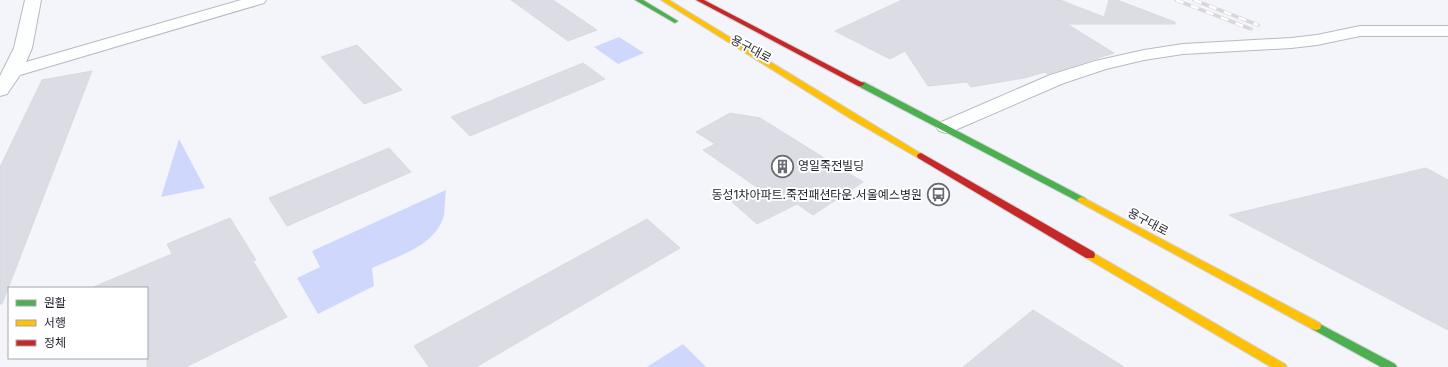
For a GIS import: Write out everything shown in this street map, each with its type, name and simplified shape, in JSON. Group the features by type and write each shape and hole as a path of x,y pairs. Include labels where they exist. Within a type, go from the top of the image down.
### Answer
{"main road":[{"path":"638,0 680,24"},
{"name":"용구대로","path":"664,0 854,117 1281,367"},
{"name":"용구대로","path":"699,0 946,127 1391,367"},
{"name":"용구대로","path":"766,24 891,100"},
{"name":"용구대로","path":"728,50 854,117"}],"street":[{"path":"0,90 13,71 23,48 33,0"},
{"path":"13,71 258,0"},
{"path":"946,127 1057,79 1101,65 1144,54 1183,49 1291,43 1317,40 1360,31 1448,31"}],"shaded area":[{"path":"619,37 644,53 618,64 594,47"},
{"path":"179,139 205,188 161,197"},
{"path":"446,190 444,215 440,226 433,235 415,249 372,268 374,286 318,314 297,278 320,267 312,251"},
{"path":"683,344 706,367 647,367"}],"building":[{"path":"511,0 553,0 597,30 568,41"},
{"path":"902,0 1060,0 1104,17 1109,0 1117,0 1175,22 1175,24 1067,24 1114,53 1047,74 1045,72 1024,78 971,87 967,82 928,86 905,51 890,59 835,31"},
{"path":"357,45 402,90 364,104 321,57"},
{"path":"583,63 605,79 470,136 451,117"},
{"path":"92,71 2,304 0,304 0,167 42,80"},
{"name":"영일죽전빌딩","path":"730,113 760,118 863,182 813,215 797,204 757,224 732,202 758,188 703,150 715,144 696,132"},
{"path":"389,148 411,172 287,226 269,198"},
{"path":"1426,168 1448,180 1448,330 1229,215"},
{"path":"230,218 256,260 253,261 287,317 186,367 147,367 148,287 93,287 172,254 167,244"},
{"path":"647,219 680,248 476,367 429,367 414,346"},
{"path":"1033,310 1124,367 963,367"}],"railway":[{"path":"1176,0 1251,29"},
{"path":"1194,0 1258,25"}],"traffic: fast":[{"path":"638,0 675,21"},
{"path":"861,84 1082,200"},
{"path":"1316,326 1391,367"}],"traffic: slow":[{"path":"664,0 854,117 921,156"},
{"path":"1082,200 1316,326"},
{"path":"1090,255 1281,367"}],"traffic: jam":[{"path":"699,0 861,84"},
{"path":"921,156 1090,255"}],"place":[{"name":"영일죽전빌딩","path":"782,166"},
{"name":"동성1차아파트.죽전패션타운.서울예스병원","path":"938,195"}]}
